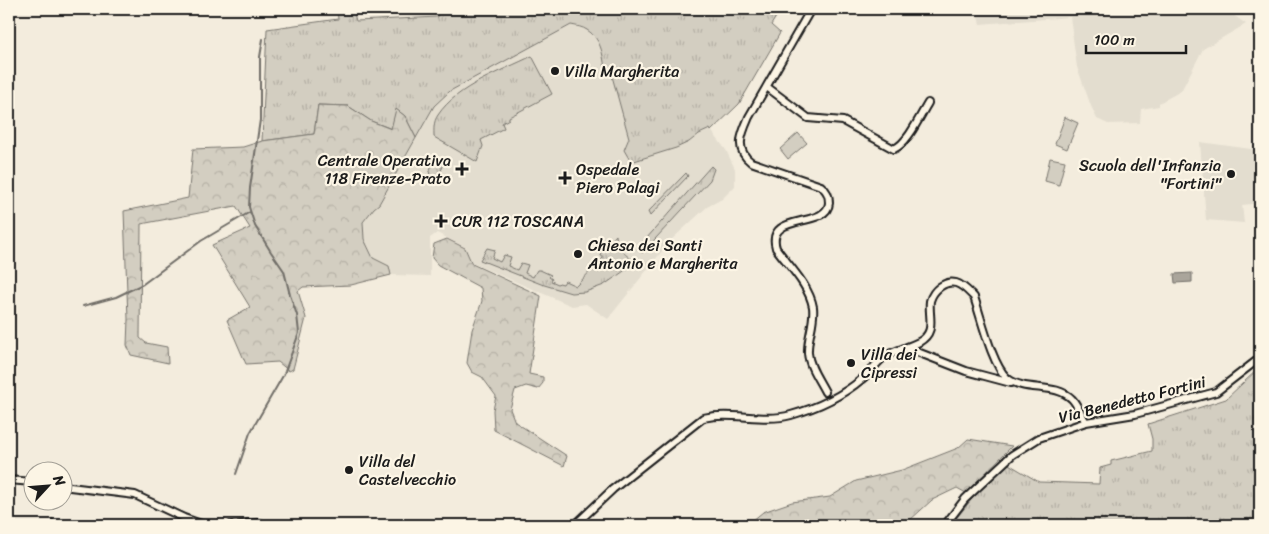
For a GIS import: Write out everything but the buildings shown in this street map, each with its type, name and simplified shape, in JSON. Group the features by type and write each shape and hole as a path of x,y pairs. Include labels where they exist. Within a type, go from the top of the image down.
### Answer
{"street":[{"path":"811,9 742,133 740,140 746,158 757,165 821,186 828,195 828,207 824,213 784,226 777,233 774,242 776,248 806,290 811,301 813,316 808,355 824,392"},
{"path":"768,87 808,118 843,121 894,149 905,141 928,103"},
{"path":"575,525 612,489 703,418 716,415 774,419 791,415 842,394 862,379 884,357 921,341 929,332 932,323 930,301 935,292 944,284 955,283 966,289 974,297 997,365 1006,377 1017,385"},
{"path":"907,348 966,372 1017,385 1063,393 1072,399 1086,422"},
{"name":"Via Benedetto Fortini","path":"945,525 965,499 1012,455 1038,438 1086,422 1135,414 1216,392 1260,358"},
{"path":"9,480 22,481"},
{"path":"72,487 135,495 184,518 204,525"},
{"path":"231,525 258,523 268,525"}],"shaded area":[{"path":"976,9 1225,9 1246,24 1203,49 1181,91 1159,103 1159,106 1141,109 1140,123 1108,124 1097,119 1077,67 1070,17 980,24"},
{"name":"Ospedale Piero Palagi","path":"571,25 587,29 599,41 606,74 612,75 629,138 624,150 664,151 689,142 699,134 710,129 726,150 735,169 735,186 722,199 707,207 670,241 608,319 586,304 572,306 472,263 465,247 437,233 430,238 430,276 391,275 389,266 373,258 364,239 363,222 375,206 379,204 434,106 450,91"},
{"name":"Scuola dell'Infanzia \"Fortini\"","path":"1200,142 1258,150 1260,157 1260,203 1242,205 1244,223 1206,220"},
{"path":"1192,273 1192,282 1175,283 1174,274"}],"green space":[{"path":"337,9 353,9 356,21 438,17 437,9 785,9 776,17 771,25 780,33 739,104 711,131 710,129 699,134 689,142 676,148 631,162 624,150 629,138 612,76 606,75 599,44 587,30 571,25 450,91 434,106 416,138 405,116 397,110 392,129 371,121 348,106 318,105 314,134 262,141 267,29 338,19"},
{"path":"532,56 552,94 509,117 509,119 502,123 504,128 481,140 483,146 477,162 434,137 436,118 456,96 481,80"},
{"path":"318,105 348,106 371,121 391,129 396,109 405,116 416,138 379,204 363,222 364,239 373,258 389,266 391,275 351,285 303,287 298,291 306,318 293,369 289,371 278,362 246,364 227,320 250,307 212,245 250,228 236,206 141,224 140,338 146,343 167,347 168,363 131,355 127,345 128,319 124,211 188,198 193,149 243,147 262,141 314,134"},
{"path":"1065,117 1078,123 1067,149 1055,144"},
{"path":"798,133 807,143 788,159 780,149"},
{"path":"1050,158 1065,161 1059,185 1045,181"},
{"path":"433,159 444,164 436,182 428,179"},
{"path":"711,166 714,169 710,180 642,253 637,249"},
{"path":"686,173 688,176 650,216 648,212"},
{"path":"616,235 622,251 637,262 604,285 585,292 571,293 541,284 480,260 487,248 495,250 492,258 500,262 504,255 511,257 508,266 517,270 521,263 528,265 525,273 533,277 537,270 540,270 551,275 549,277 552,279 551,281 563,284 565,281 576,286 603,258 600,254"},
{"path":"447,239 465,248 472,264 541,296 529,374 543,377 543,383 538,389 526,386 515,390 510,409 515,422 567,456 564,466 494,430 493,410 496,396 482,377 472,372 467,363 472,330 482,301 481,288 438,265 432,258 434,244"},
{"path":"1260,367 1260,525 951,525 971,500 1007,463 1039,482 1099,484 1100,468 1111,465 1111,461 1152,451 1152,439 1148,424 1226,399"},
{"path":"968,439 1012,446 966,493 957,488 932,500 909,521 901,525 747,525 763,512 792,502 830,497 856,481 902,470 958,448"}],"waterway":[{"path":"236,474 250,433 284,374 299,333 297,315 284,271 255,226 249,207 260,120 260,57 263,39"},
{"path":"83,306 116,297 143,284 201,241 250,212"},
{"path":"52,519 58,525"}],"place":[{"name":"Villa Margherita","path":"555,71"},
{"name":"Centrale Operativa 118 Firenze-Prato","path":"462,169"},
{"name":"Scuola dell'Infanzia \"Fortini\"","path":"1231,174"},
{"name":"Ospedale Piero Palagi","path":"565,178"},
{"name":"CUR 112 TOSCANA","path":"441,221"},
{"name":"Chiesa dei Santi Antonio e Margherita","path":"578,254"},
{"name":"Villa dei Cipressi","path":"851,363"},
{"name":"Villa del Castelvecchio","path":"349,470"}]}
